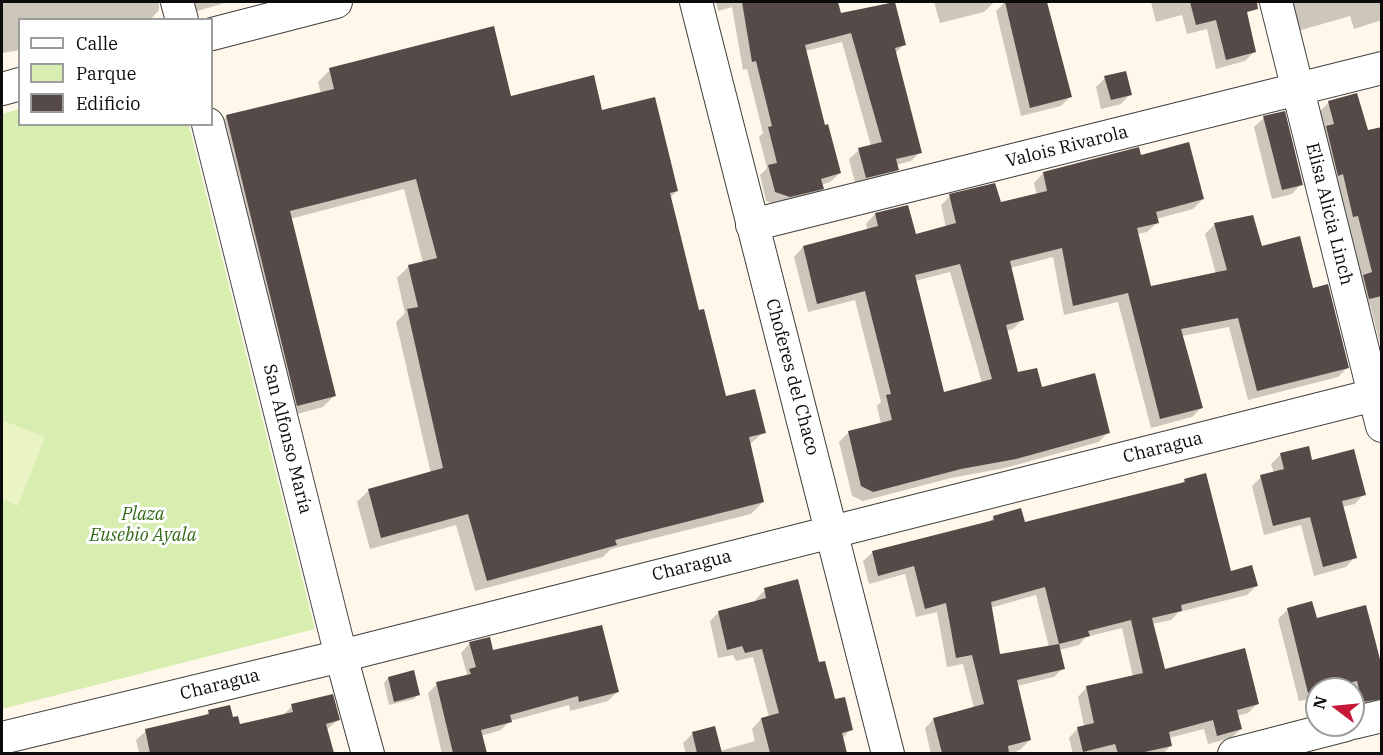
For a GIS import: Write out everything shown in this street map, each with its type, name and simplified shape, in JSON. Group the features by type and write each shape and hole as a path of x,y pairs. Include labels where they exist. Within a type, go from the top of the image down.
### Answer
{"street":[{"path":"177,2 181,18"},
{"path":"213,34 336,2"},
{"name":"Choferes del Chaco","path":"696,2 888,753"},
{"name":"Elisa Alicia Linch","path":"1276,2 1377,394 1382,426"},
{"name":"Valois Rivarola","path":"752,225 1382,68"},
{"path":"2,89 18,85"},
{"name":"San Alfonso María","path":"208,126 341,656 368,753"},
{"name":"Charagua","path":"2,738 341,656 1377,394"},
{"path":"1365,720 1382,716"},
{"path":"1238,753 1305,736"}],"green space":[{"name":"Plaza Eusebio Ayala","path":"18,109 18,126 189,126 315,629 2,709 2,114"},
{"path":"2,420 45,437 18,506 2,499"}],"building":[{"path":"742,2 838,2 841,13 895,2 906,45 895,48 922,153 896,159 899,170 866,178 858,148 882,142 851,33 805,45 825,125 828,124 841,173 821,179 824,189 790,197 775,192 768,165 777,163 768,127 772,126 756,61 752,62"},
{"path":"1005,2 1047,2 1072,97 1030,108"},
{"path":"1190,2 1257,2 1258,9 1247,12 1256,52 1226,60 1216,20 1196,25"},
{"path":"494,26 511,96 594,75 602,110 655,97 678,191 670,193 699,310 704,309 726,396 755,389 766,433 749,437 764,502 615,540 617,545 487,581 468,514 381,538 368,489 443,468 407,309 418,307 408,265 437,258 416,179 290,211 336,396 297,406 226,115 334,89 329,68"},
{"path":"1126,71 1132,95 1111,100 1104,76"},
{"path":"1357,93 1368,130 1382,127 1382,296 1369,299 1363,275 1372,272 1358,216 1353,217 1343,174 1338,176 1326,126 1334,124 1328,101"},
{"path":"1285,111 1303,185 1282,190 1263,116"},
{"path":"1189,142 1204,199 1156,212 1159,223 1137,228 1151,286 1227,270 1214,223 1253,215 1262,246 1300,236 1313,288 1328,284 1349,368 1257,391 1238,318 1181,329 1203,408 1160,419 1128,293 1073,306 1062,248 1010,261 1024,320 1006,325 1018,372 1037,368 1042,387 1095,373 1110,433 1016,459 961,469 873,492 861,486 848,431 892,420 886,395 891,394 865,291 817,304 803,246 878,226 875,213 908,205 916,234 956,223 949,194 995,183 1001,202 1047,191 1043,172 1139,147 1141,155","holes":["960,264 992,379 944,392 915,275"]},
{"path":"1309,446 1312,460 1354,449 1366,495 1342,501 1357,558 1323,567 1310,517 1273,526 1260,475 1284,469 1280,453"},
{"path":"1206,473 1231,571 1252,565 1258,586 1181,605 1182,611 1152,618 1165,669 1245,648 1259,704 1237,710 1242,729 1217,736 1213,720 1169,732 1172,746 1140,753 1118,753 1115,744 1083,752 1077,727 1094,723 1086,686 1143,673 1131,620 1088,631 1090,636 1059,644 1065,669 1017,680 1031,740 1008,746 1009,753 942,753 933,718 984,704 972,655 956,658 946,603 925,609 914,566 878,576 872,551 994,520 993,516 1021,508 1025,522 1185,482 1184,479","holes":["1045,587 1059,644 1000,654 991,602"]},
{"path":"798,579 819,662 825,661 835,699 845,697 853,730 842,733 847,753 770,753 761,718 779,713 762,649 745,653 742,646 727,650 718,611 766,598 764,588"},
{"path":"1312,601 1317,618 1366,605 1382,667 1382,699 1365,702 1365,677 1305,677 1305,681 1287,608"},
{"path":"602,625 619,692 579,702 578,696 510,715 512,722 481,730 487,753 453,753 436,682 471,674 469,669 476,667 469,642 490,637 493,650"},
{"path":"414,670 420,695 394,702 388,677"},
{"path":"333,694 340,720 326,724 334,753 150,753 145,729 209,714 208,710 230,705 233,717 238,716 240,724 293,712 291,704"},
{"path":"715,726 722,753 697,753 692,732"}]}
